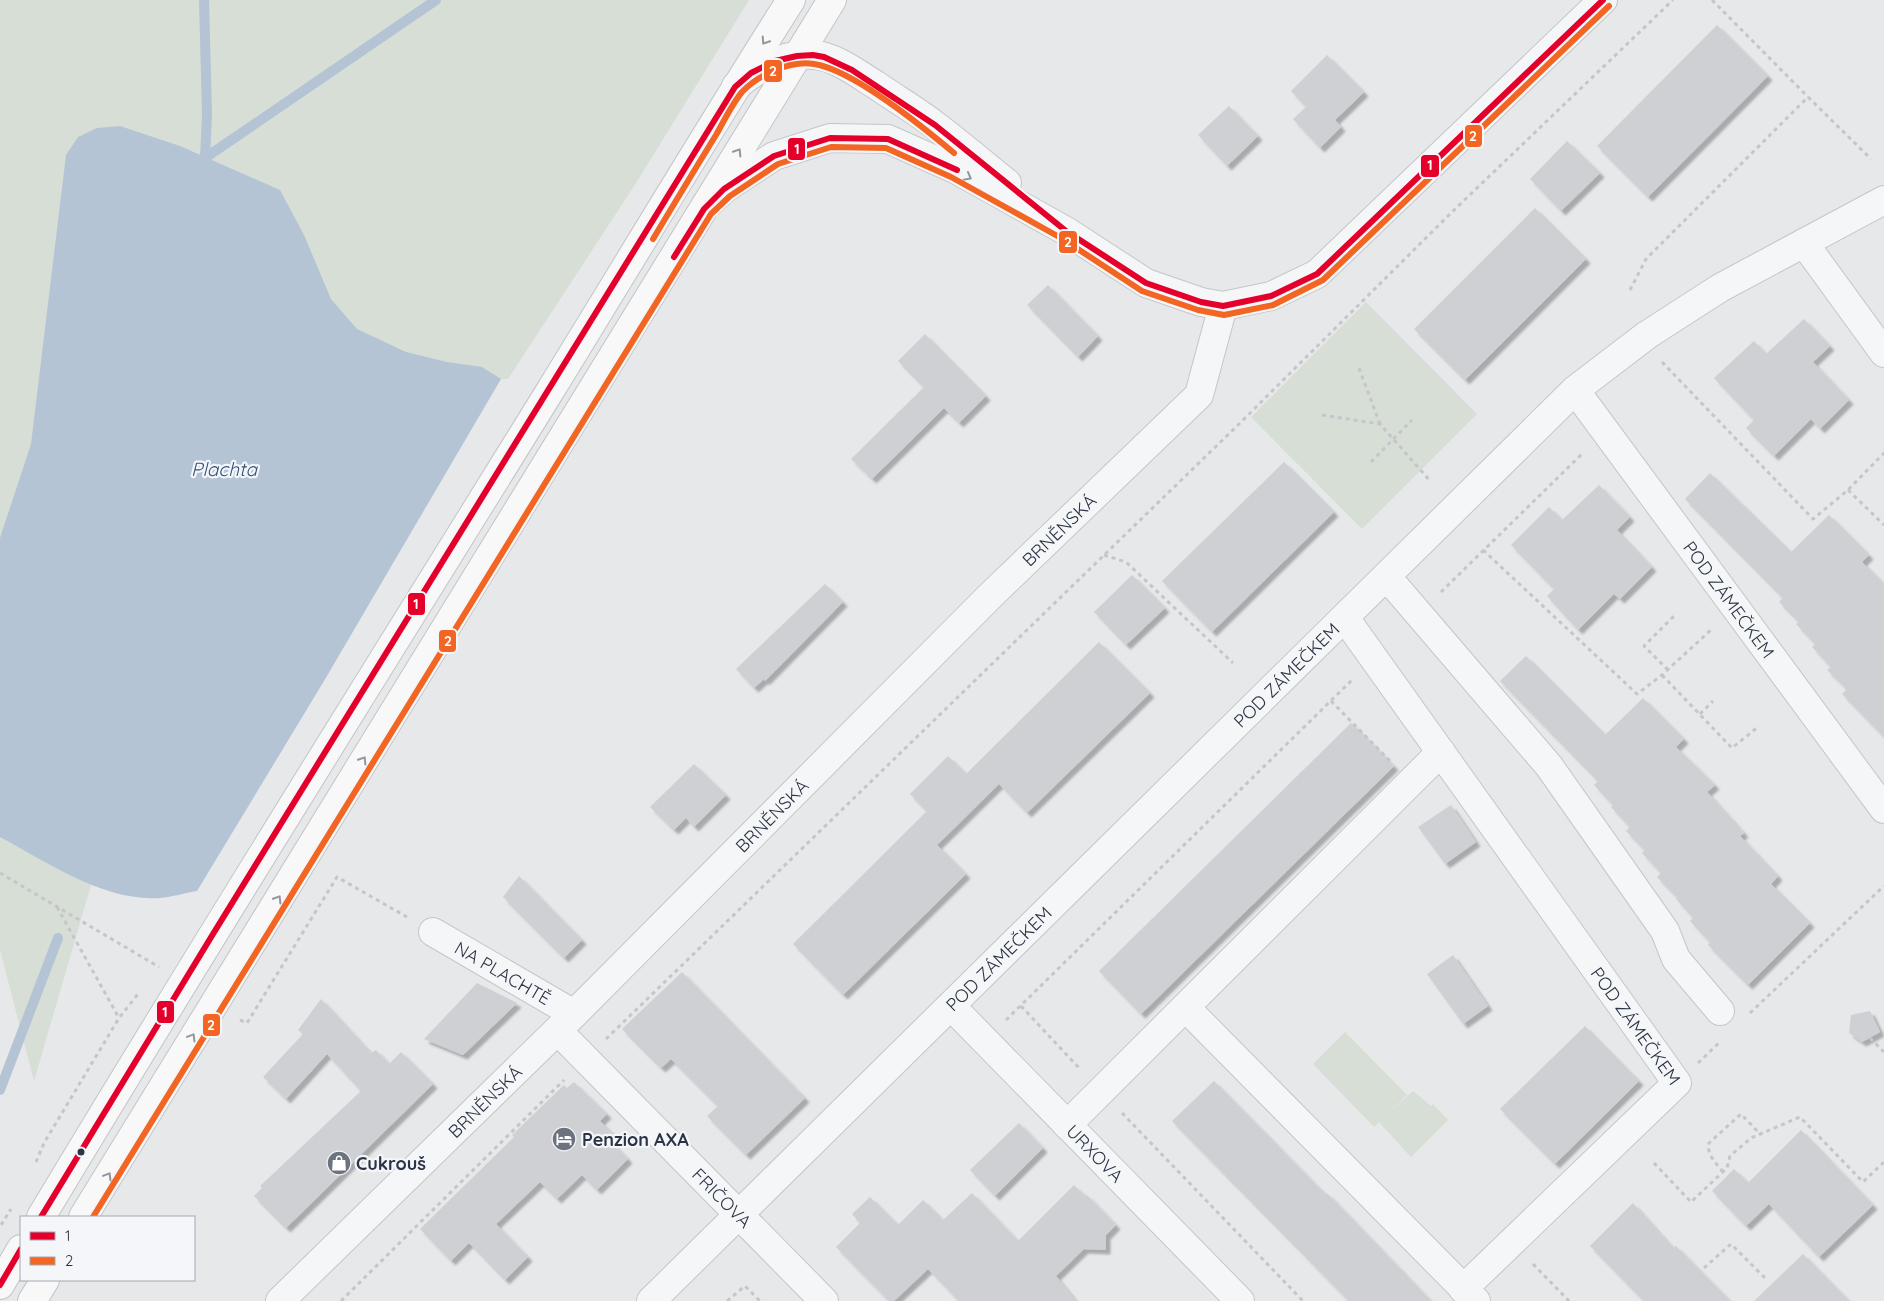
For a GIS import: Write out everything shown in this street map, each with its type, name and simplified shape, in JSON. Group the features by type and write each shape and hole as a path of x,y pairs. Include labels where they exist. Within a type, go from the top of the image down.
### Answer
{"main road":[{"path":"42,1216 269,843 551,390 735,87 791,0"},
{"path":"83,1216 832,0"},
{"path":"0,1285 20,1251"},
{"path":"32,1301 43,1281"}],"street":[{"path":"832,0 828,19 828,35 834,51 852,70"},
{"path":"704,208 724,189 774,156 830,138 888,139 955,169 1066,231 1146,283 1201,302 1223,306 1271,296 1317,274 1603,0"},
{"path":"735,87 751,73 775,61 797,56 813,55 824,57 852,70 935,125 1066,231"},
{"name":"POD ZÁMEČKEM","path":"651,1301 1575,390 1640,340 1720,288 1884,200"},
{"path":"1804,243 1884,353"},
{"name":"BRNĚNSKÁ","path":"280,1301 566,1022 989,597 1199,395 1223,306"},
{"name":"POD ZÁMEČKEM","path":"1575,390 1884,809"},
{"path":"1387,577 1549,766 1665,931 1676,959 1723,1023"},
{"name":"POD ZÁMEČKEM","path":"1345,618 1677,1083 1512,1242 1470,1295"},
{"path":"1068,1125 1441,752"},
{"name":"NA PLACHTĚ","path":"433,932 566,1022"},
{"name":"URXOVA","path":"951,1006 1240,1301"},
{"path":"1186,1008 1470,1295"},
{"name":"FRIČOVA","path":"566,1022 585,1059 824,1301"}],"path":[{"path":"341,1301 585,1059 1104,555 1452,212 1673,0"},
{"path":"1712,0 1871,159"},
{"path":"1630,290 1646,259 1808,96"},
{"path":"1640,340 1813,519 1848,490 1884,452"},
{"path":"1359,368 1380,424 1430,482"},
{"path":"1322,415 1380,424"},
{"path":"1371,462 1412,420"},
{"path":"1418,613 1584,451"},
{"path":"1848,490 1884,526"},
{"path":"1483,550 1637,694 1668,670 1735,607"},
{"path":"1104,555 1126,562 1233,663"},
{"path":"1668,670 1644,646 1674,615"},
{"path":"985,1040 1374,659"},
{"path":"1662,675 1732,748 1759,726"},
{"path":"1331,701 1411,782"},
{"path":"1700,714 1713,701"},
{"path":"0,873 160,968"},
{"path":"240,1020 247,1023 337,877 433,932"},
{"path":"1748,1015 1884,886"},
{"path":"35,1165 44,1142 119,1018 56,906"},
{"path":"1021,1006 1303,1301"},
{"path":"1677,1083 1723,1023"},
{"path":"1870,1038 1884,1052"},
{"path":"1723,1172 1709,1154 1709,1143 1741,1114 1760,1134"},
{"path":"1654,1163 1691,1202 1727,1168 1730,1156 1751,1138 1800,1117 1863,1182 1884,1162"},
{"path":"0,1226 14,1203"},
{"path":"1512,1242 1569,1301"},
{"path":"1704,1268 1731,1244 1766,1279"},
{"path":"727,1301 745,1286 760,1301"}],"shaded area":[{"path":"0,0 749,0 636,183 508,379 501,379 46,862 91,885 34,1081 0,950"},
{"path":"1366,302 1477,414 1362,529 1251,417"},
{"path":"1345,1032 1407,1095 1388,1114 1413,1091 1431,1106 1433,1104 1448,1120 1411,1157 1379,1122 1374,1127 1313,1064"}],"water":[{"name":"Plachta","path":"120,126 180,146 280,190 304,235 331,299 357,329 406,352 447,362 482,367 501,379 324,681 197,891 160,898 139,898 97,887 0,837 0,538 31,444 66,155 78,137 97,128"}],"building":[{"path":"1717,25 1768,76 1648,197 1597,146"},
{"path":"1327,55 1364,92 1335,120 1341,127 1320,148 1293,119 1306,107 1291,91"},
{"path":"1229,106 1258,136 1227,166 1198,135"},
{"path":"1567,141 1600,173 1561,211 1530,179"},
{"path":"1535,208 1586,259 1465,380 1414,329"},
{"path":"1048,285 1098,336 1078,357 1027,305"},
{"path":"1804,319 1830,346 1813,362 1849,400 1820,429 1811,419 1774,456 1746,428 1754,420 1714,378 1754,341 1766,354"},
{"path":"925,334 986,396 959,423 944,408 872,479 851,459 924,387 898,361"},
{"path":"1284,462 1334,512 1212,632 1162,581"},
{"path":"1710,473 1791,552 1829,515 1869,555 1862,562 1884,584 1884,737 1842,694 1847,689 1827,670 1831,667 1812,647 1815,644 1796,624 1799,622 1779,602 1783,598 1685,499"},
{"path":"1599,485 1630,517 1617,530 1652,567 1620,599 1614,594 1578,630 1547,596 1554,589 1511,545 1549,507 1562,520"},
{"path":"1132,575 1165,608 1126,645 1094,612"},
{"path":"825,584 843,602 765,681 764,679 754,688 736,669"},
{"path":"1099,642 1150,693 1027,813 999,784 937,845 966,874 843,995 793,944 927,811 910,794 948,756 966,774"},
{"path":"1526,656 1605,735 1643,698 1684,739 1676,747 1715,785 1707,792 1744,833 1740,836 1778,876 1771,884 1810,923 1748,985 1708,945 1710,942 1690,921 1693,918 1676,899 1677,897 1657,877 1661,873 1642,853 1645,850 1626,831 1630,827 1594,785 1598,781 1500,681"},
{"path":"1351,723 1394,766 1141,1014 1099,971"},
{"path":"694,764 726,795 694,827 686,818 674,830 650,807"},
{"path":"1451,805 1476,842 1445,864 1418,827"},
{"path":"519,876 582,940 564,958 503,897"},
{"path":"1453,955 1488,1006 1463,1024 1427,974"},
{"path":"682,972 805,1098 746,1155 707,1116 718,1106 671,1059 661,1068 622,1029"},
{"path":"477,983 517,1003 463,1055 424,1039"},
{"path":"321,999 371,1053 376,1050 389,1064 401,1052 433,1084 286,1228 254,1196 262,1188 260,1186 361,1091 327,1054 286,1099 263,1077 303,1034 298,1030"},
{"path":"1870,1011 1880,1032 1862,1042 1849,1033 1851,1015"},
{"path":"1585,1026 1639,1081 1555,1164 1500,1109"},
{"path":"1214,1081 1326,1195 1327,1193 1431,1301 1349,1301 1172,1121"},
{"path":"574,1082 607,1114 600,1121 618,1139 613,1143 628,1159 597,1190 582,1175 557,1199 540,1182 496,1224 528,1257 505,1280 469,1243 451,1261 420,1229 564,1085 567,1088"},
{"path":"1019,1123 1043,1148 995,1196 970,1170"},
{"path":"1801,1130 1873,1205 1819,1257 1769,1204 1746,1226 1712,1191 1734,1169 1748,1183"},
{"path":"1074,1185 1086,1197 1087,1195 1116,1225 1106,1235 1106,1250 1084,1249 1056,1276 1076,1301 959,1301 928,1269 894,1301 889,1301 836,1247 860,1223 852,1214 870,1197 898,1225 923,1200 943,1220 972,1193 1018,1241"},
{"path":"1633,1203 1673,1248 1676,1246 1730,1301 1644,1301 1590,1246"},
{"path":"1803,1254 1849,1301 1754,1301"}],"waterway":[{"path":"204,0 207,114 206,171"},
{"path":"205,158 436,0"},
{"path":"0,1090 58,938"}],"transit line":[{"name":"1","path":"42,1216 213,934 735,87 751,73 775,61 797,56 813,55 824,57 852,70 935,125 1066,231 1146,283 1201,302 1223,306 1271,296 1317,274 1603,0"},
{"name":"2","path":"94,1216 711,214 730,196 778,164 831,147 886,148 951,177 1061,238 1142,291 1198,310 1224,315 1273,305 1323,280 1609,6"},
{"name":"2","path":"653,239 731,107 742,92 765,75 795,64 814,64 830,68 848,77 887,101 954,153"},
{"name":"1","path":"674,257 704,209 724,189 774,156 830,138 888,139 957,170"},
{"name":"1","path":"0,1285 20,1251"}],"place":[{"name":"Penzion AXA","path":"564,1139"},
{"name":"Cukrouš","path":"339,1163"}]}
